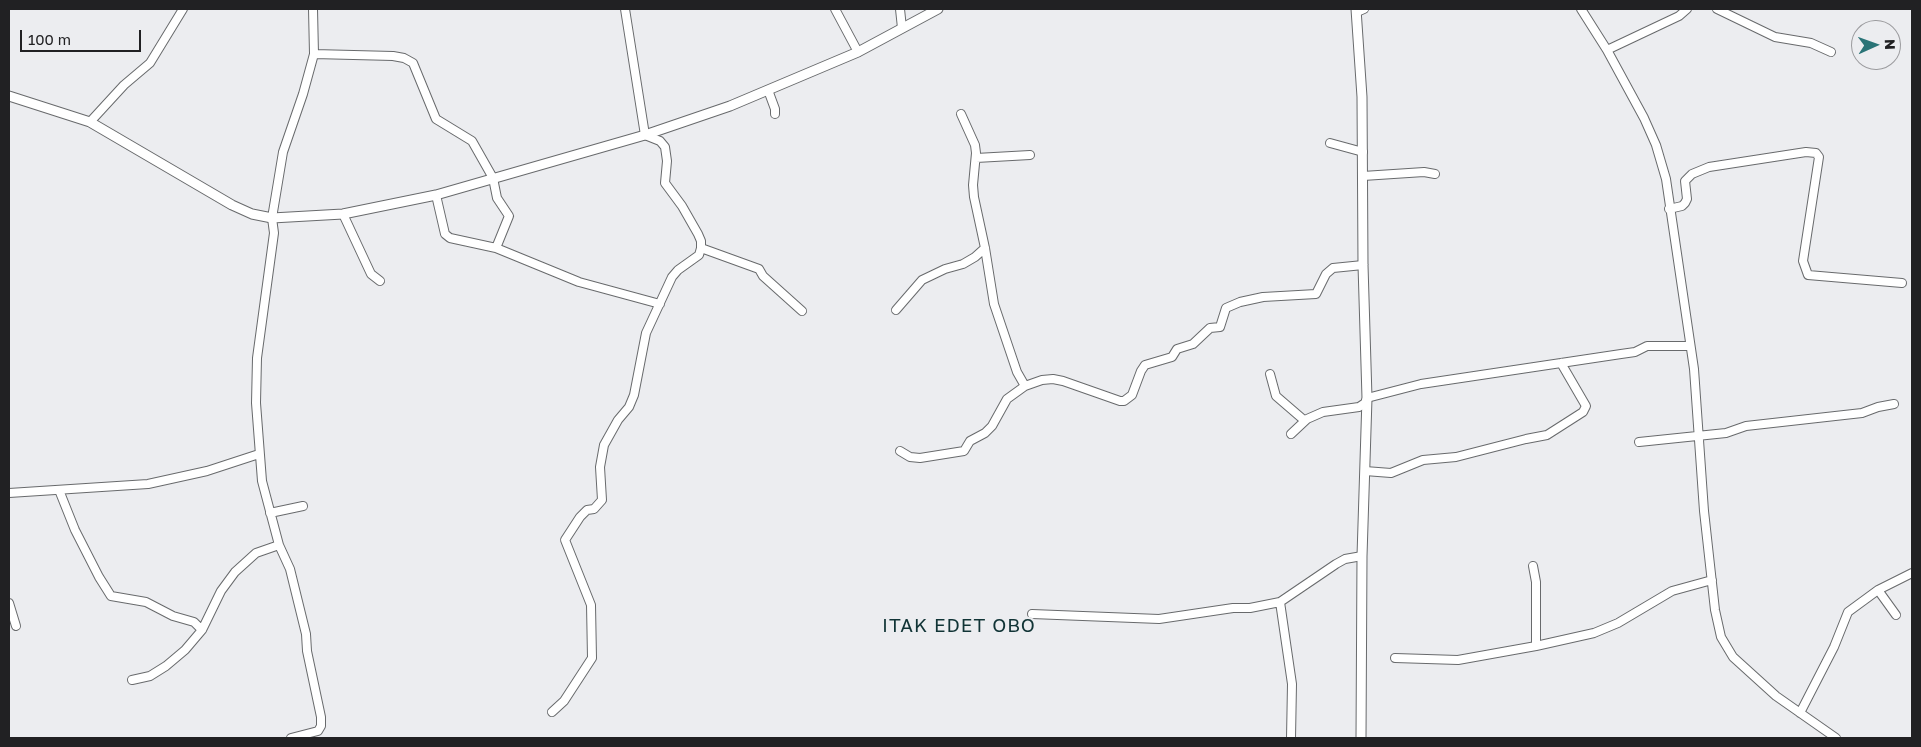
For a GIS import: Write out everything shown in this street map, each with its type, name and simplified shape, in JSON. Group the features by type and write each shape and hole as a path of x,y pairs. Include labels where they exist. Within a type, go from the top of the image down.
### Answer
{"street":[{"path":"90,122 124,85 150,64 183,9"},
{"path":"291,738 318,732 321,726 321,717 306,650 306,634 290,569 279,545 265,497 259,454 256,403 257,358 274,233 272,218 283,152 314,54 313,9"},
{"path":"625,9 645,136"},
{"path":"835,9 858,52"},
{"path":"900,9 902,28"},
{"path":"9,96 90,122 252,214 272,218 343,214 436,195 645,136 730,106 858,52 938,9"},
{"path":"1581,9 1608,50 1644,118 1656,145 1666,179 1694,370 1704,511 1715,610 1721,636 1733,657 1776,696 1836,738"},
{"path":"1608,50 1679,16 1687,9"},
{"path":"1718,9 1775,37 1806,42 1831,52"},
{"path":"1359,10 1367,398 1362,556 1361,738"},
{"path":"314,54 393,56 404,58 413,63 436,119 472,141 493,178 497,198 509,216 496,248"},
{"path":"768,90 776,108 775,114"},
{"path":"961,114 974,144 976,158 973,185 994,304 1017,372 1025,386"},
{"path":"552,712 564,702 592,658 591,604 565,540 580,517 587,510 594,510 602,500 600,467 604,445 618,420 629,407 634,395 646,333 675,274 699,255 701,248 698,234 682,206 665,183 667,161 665,147 660,141 645,136"},
{"path":"1330,143 1363,152"},
{"path":"1669,209 1682,206 1687,199 1685,181 1692,174 1709,168 1806,152 1816,153 1819,157 1803,261 1808,275 1902,283"},
{"path":"976,158 1030,155"},
{"path":"1363,176 1424,172 1434,174"},
{"path":"436,195 445,234 450,238 496,248 579,282 660,304"},
{"path":"343,214 371,274 380,281"},
{"path":"701,248 759,269 763,276 802,310"},
{"path":"896,310 922,280 944,269 963,264 985,248"},
{"path":"900,451 910,457 920,458 964,451 970,441 985,433 992,426 1007,399 1025,386 1053,379 1120,402 1124,401 1132,395 1145,365 1172,357 1177,349 1193,344 1210,328 1220,327 1226,308 1240,302 1263,297 1316,294 1326,274 1333,268 1363,265"},
{"path":"1291,434 1305,421 1323,412 1359,407 1367,398 1421,384 1634,352 1647,346 1690,346"},
{"path":"1365,471 1391,473 1423,460 1456,457 1547,435 1583,412 1586,406 1562,363"},
{"path":"1270,374 1276,396 1305,421"},
{"path":"1640,442 1732,432 1746,426 1862,413 1894,404"},
{"path":"9,494 148,484 197,473 259,454"},
{"path":"60,490 75,530 111,596 146,602 173,616 194,622 202,630"},
{"path":"270,513 303,506"},
{"path":"132,680 150,676 186,650 202,630 221,591 235,572 256,553 279,545"},
{"path":"1032,614 1159,619 1234,608 1250,608 1280,602 1336,564 1345,559 1362,556"},
{"path":"1533,566 1536,582 1536,646"},
{"path":"1800,713 1834,647 1848,612 1878,590 1912,573"},
{"path":"1395,658 1458,660 1594,633 1618,623 1672,591 1712,580"},
{"path":"1878,590 1896,615"},
{"path":"1280,602 1292,684 1291,738"},
{"path":"9,603 16,626"}],"district":[{"name":"ITAK EDET OBO","path":"959,626"}]}
